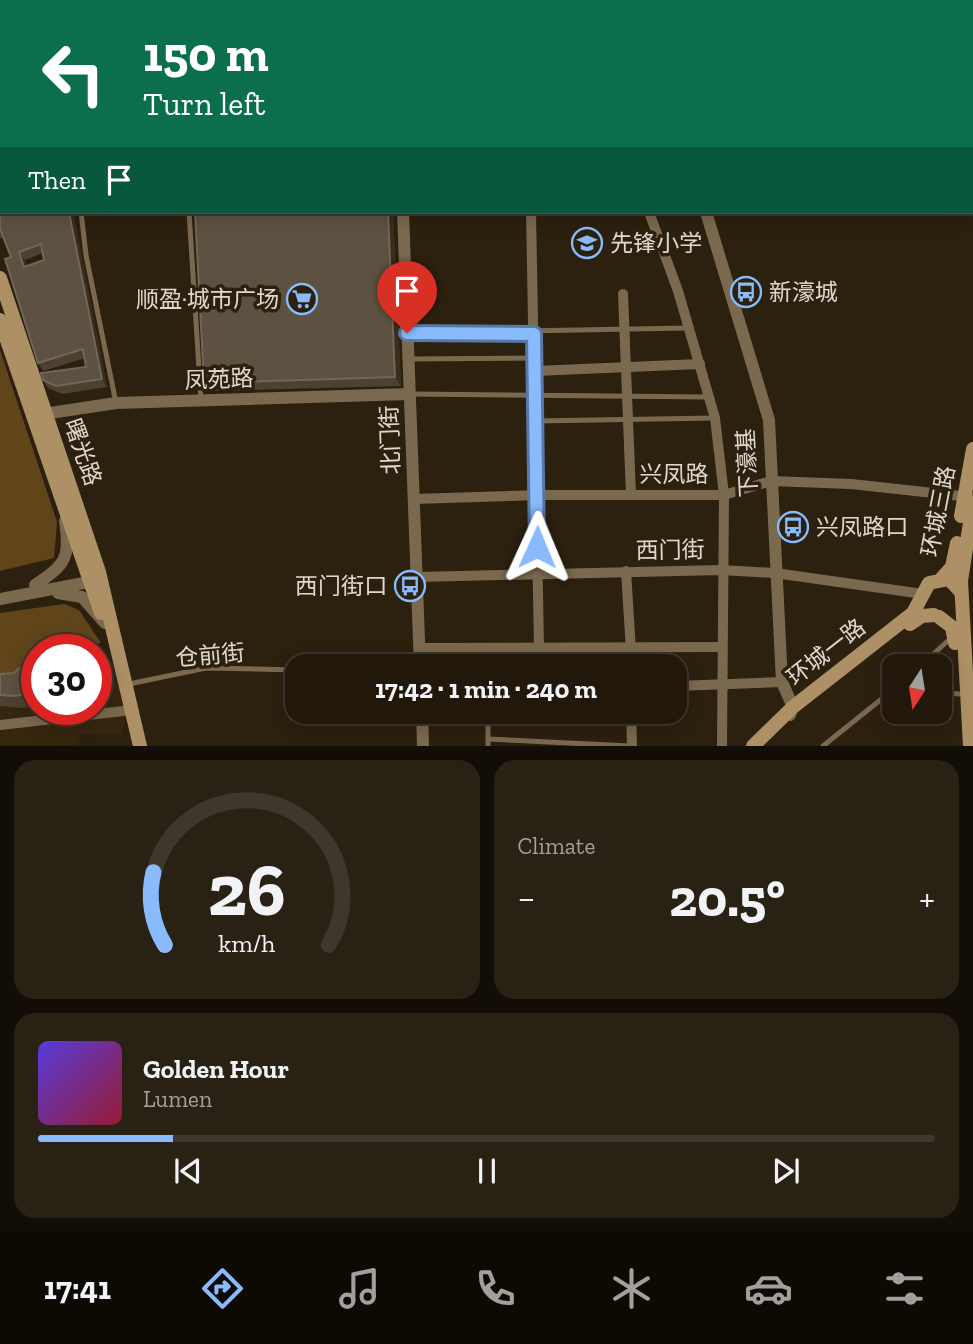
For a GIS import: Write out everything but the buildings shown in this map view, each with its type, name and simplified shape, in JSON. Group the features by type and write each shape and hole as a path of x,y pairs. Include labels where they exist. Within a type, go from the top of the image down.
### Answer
{"main road":[{"name":"曙光路","path":"0,278 63,500 113,621 115,642 140,746"},
{"name":"曙光路","path":"0,320 38,414 95,577 105,623 115,642"},
{"name":"环城三路","path":"942,578 952,567 970,499 973,449"},
{"path":"970,499 965,600 970,746"},
{"path":"961,746 955,635 948,622 925,607 923,594 929,583 942,578 954,582 965,600"},
{"name":"环城一路","path":"753,746 913,613 923,594"},
{"path":"936,616 950,616 965,600"},
{"name":"环城一路","path":"764,746 791,713 916,618 936,616"}],"street":[{"name":"北门街","path":"403,214 419,654"},
{"path":"531,214 538,495 538,648"},
{"path":"650,214 690,328 715,418 724,495 721,570 722,746"},
{"name":"下濠基","path":"707,214 769,420 782,682 791,713"},
{"path":"623,294 631,495"},
{"path":"535,371 700,364"},
{"name":"凤苑路","path":"38,414 116,403 410,394"},
{"name":"兴凤路","path":"414,499 538,495 724,495 771,481 852,484 970,499"},
{"path":"36,589 60,567 67,554 63,500"},
{"name":"西门街","path":"417,577 721,570 775,573 923,594"},
{"path":"626,571 633,654"},
{"path":"0,599 95,577"},
{"path":"0,591 36,589 78,596 105,623"},
{"path":"419,648 721,647"},
{"path":"687,686 782,682"},
{"path":"0,725 132,710"},
{"path":"422,724 423,746"},
{"path":"631,724 631,745"}],"lane":[{"path":"81,214 86,255 116,403"},
{"path":"189,214 201,400"},
{"path":"407,333 534,334 690,328"},
{"path":"408,359 534,358"},
{"path":"410,394 710,397"},
{"path":"536,421 715,418"},
{"path":"934,654 955,635"},
{"name":"仓前街","path":"125,685 206,668 285,670"},
{"path":"952,693 959,694"},
{"path":"823,746 882,699"},
{"path":"488,724 488,742 631,745"}],"shaded area":[{"path":"0,350 57,522 54,558 0,571"},
{"path":"64,604 79,610 95,634 21,634 21,677 0,680 0,613"},
{"path":"112,662 116,666 125,723 121,735 81,734 78,745 0,745 0,678 21,676 21,725 112,725"}],"place":[{"name":"先锋小学","path":"587,243"},
{"name":"新濠城","path":"746,292"},
{"name":"顺盈·城市广场","path":"302,299"},
{"name":"兴凤路口","path":"793,527"},
{"name":"西门街口","path":"410,586"}],"route":[{"path":"407,333 534,334 537,547"}]}
